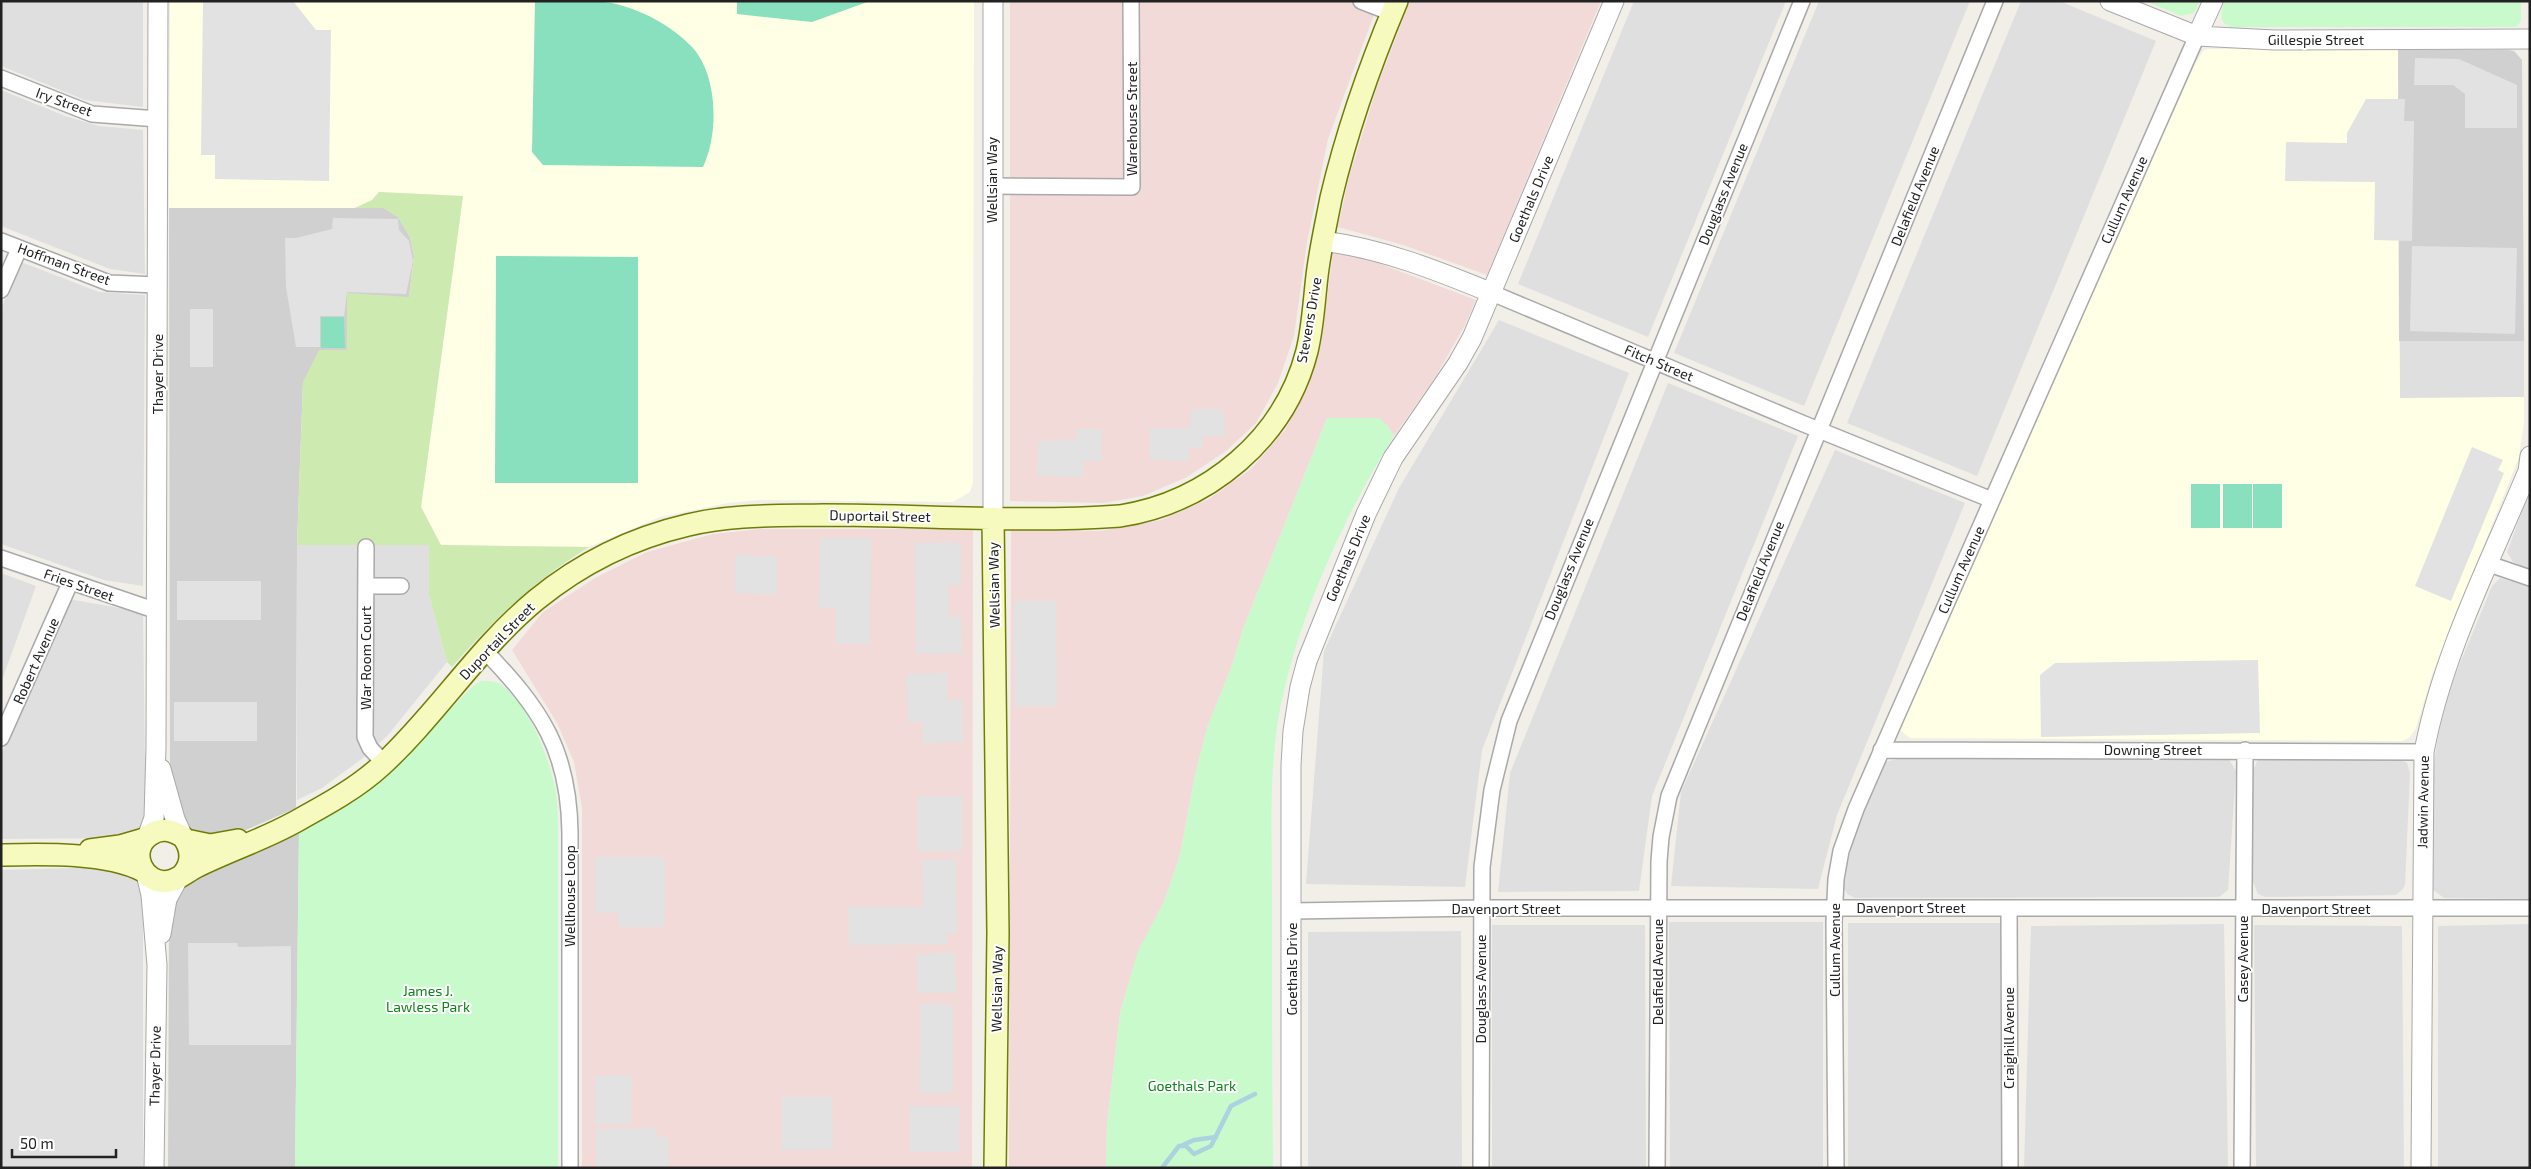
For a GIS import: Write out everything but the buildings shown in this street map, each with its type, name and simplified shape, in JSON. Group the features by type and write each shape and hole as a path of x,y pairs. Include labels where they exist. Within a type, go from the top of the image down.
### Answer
{"main road":[{"name":"Stevens Drive","path":"994,518 1097,517 1137,514 1193,493 1231,468 1260,440 1293,390 1307,350 1322,241 1352,121 1394,7"},
{"name":"Duportail Street","path":"181,876 262,840 337,799 384,763 521,613 564,579 616,549 670,529 712,520 761,516 994,518"},
{"name":"Wellsian Way","path":"994,518 998,933 995,1168"},
{"name":"Duportail Street","path":"184,839 203,844 223,843 259,835 304,817"},
{"path":"1,854 50,854 112,848 146,838 163,830 171,831 184,839 191,855 190,863 181,876 163,882 145,872 118,862 50,854"},
{"path":"145,872 139,860 139,851 146,838"}],"street":[{"name":"Thayer Drive","path":"146,838 154,818 156,747 158,1"},
{"name":"Wellsian Way","path":"993,1 994,518"},
{"name":"Warehouse Street","path":"992,186 1132,187 1131,1"},
{"path":"1361,1 1394,7"},
{"name":"Goethals Drive","path":"1291,1168 1293,731 1300,687 1307,661 1380,482 1404,439 1458,363 1492,293 1614,1"},
{"name":"Douglass Avenue","path":"1481,1168 1480,908 1486,828 1498,759 1509,720 1802,1"},
{"name":"Delafield Avenue","path":"1657,1168 1658,909 1661,837 1668,796 1995,1"},
{"name":"Gillespie Street","path":"2110,1 2197,36 2274,40 2530,40"},
{"name":"Cullum Avenue","path":"1836,1168 1835,908 1842,851 1856,809 2212,1"},
{"name":"Iry Street","path":"1,78 92,114 158,119"},
{"name":"Hoffman Street","path":"1,241 110,283 157,285"},
{"name":"Fitch Street","path":"1322,241 1354,245 1394,255 1492,293 1992,500"},
{"path":"1,290 19,248"},
{"name":"Jadwin Avenue","path":"2421,1168 2424,752 2430,720 2442,680 2528,471 2530,456"},
{"name":"War Room Court","path":"366,547 365,737 370,748 384,763"},
{"name":"Fries Street","path":"1,558 157,611"},
{"path":"2489,564 2530,578"},
{"name":"Robert Avenue","path":"1,738 70,583"},
{"path":"366,586 401,586"},
{"name":"Wellhouse Loop","path":"485,651 518,686 540,717 557,752 567,787 570,833 570,1168"},
{"name":"Thayer Drive","path":"156,747 171,807 184,839"},
{"name":"Downing Street","path":"1882,750 2424,752"},
{"name":"Casey Avenue","path":"2242,1168 2245,750"},
{"name":"Thayer Drive","path":"145,872 151,895 157,965 154,1168"},
{"name":"Thayer Drive","path":"157,965 167,899 181,876"},
{"name":"Davenport Street","path":"1292,910 1480,908 2530,908"},
{"name":"Craighill Avenue","path":"2009,908 2010,1168"}],"shaded area":[{"path":"1,1 143,1 143,107 85,100 1,66"},
{"path":"170,1 974,1 973,482 970,492 953,502 759,500 728,503 660,517 589,547 441,545 421,507 463,196 379,192 372,200 355,208 169,208"},
{"path":"203,1 293,1 316,30 331,30 329,181 215,179 215,155 201,155"},
{"path":"1010,1 1379,1 1328,139 1307,242 1294,336 1278,383 1256,423 1226,451 1187,477 1143,496 1103,503 1010,501"},
{"path":"1410,1 1601,1 1487,275 1403,245 1338,227 1349,177 1378,84"},
{"path":"1634,1 1786,1 1648,337 1518,284"},
{"path":"1819,1 1970,1 1804,406 1674,353"},
{"path":"2021,1 2059,1 2156,41 1977,476 1847,423"},
{"path":"2208,49 2398,50 2400,398 2524,397 2524,423 2519,457 2432,675 2416,728 2409,738 2402,741 1910,738 1900,730 1901,723 2140,184 2195,64 2203,51"},
{"path":"2398,50 2508,50 2514,51 2522,60 2524,341 2399,341"},
{"path":"2415,58 2459,59 2517,85 2517,128 2465,128 2465,94 2453,85 2414,85"},
{"path":"1,90 65,116 99,126 143,130 145,274 110,269 1,226"},
{"path":"2366,99 2405,99 2404,121 2414,121 2412,241 2374,240 2375,182 2285,181 2286,142 2347,143 2347,133"},
{"path":"169,208 384,208 398,217 410,237 414,256 409,297 347,350 303,382 297,545 296,808 232,836 208,841 188,830 170,780"},
{"path":"333,218 398,219 399,230 409,241 413,261 406,294 347,292 344,316 320,316 320,347 296,347 286,287 285,238 296,238 332,229"},
{"path":"2412,246 2517,248 2515,334 2410,331"},
{"path":"1333,252 1357,255 1476,300 1465,325 1436,376 1394,436 1387,425 1327,418 1243,629 1231,668 1208,725 1195,775 1180,855 1164,902 1138,952 1120,1013 1107,1124 1106,1168 1009,1168 1011,529 1100,531 1161,520 1209,499 1251,469 1285,430 1306,392 1321,344"},
{"path":"21,262 99,292 145,295 143,586 104,580 1,544 1,309"},
{"path":"190,309 213,309 213,367 190,367"},
{"path":"1499,320 1629,373 1482,750 1465,887 1306,884 1324,651 1399,488"},
{"path":"2399,341 2524,341 2524,397 2400,399"},
{"path":"1668,383 1798,436 1652,796 1639,891 1498,892 1510,773"},
{"path":"1191,409 1223,409 1226,436 1203,436 1202,448 1189,448 1189,461 1150,460 1150,428 1190,428"},
{"path":"1077,429 1102,429 1102,461 1083,461 1083,477 1039,476 1037,472 1038,446 1040,441 1077,439"},
{"path":"2472,447 2503,460 2498,470 2504,473 2451,601 2415,586"},
{"path":"1835,450 1965,503 1837,815 1818,889 1671,886 1681,792"},
{"path":"2530,490 2530,571 2513,562 2507,552"},
{"path":"761,529 973,529 972,1168 582,1168 582,808 574,762 557,723 512,650 543,612 595,578 647,552 713,534"},
{"path":"820,538 871,538 870,644 836,644 836,608 819,608"},
{"path":"956,542 961,547 961,585 948,586 949,617 961,617 962,653 916,654 915,543"},
{"path":"297,545 429,545 429,595 447,662 388,735 363,758 322,788 297,800"},
{"path":"735,555 777,556 777,594 735,593"},
{"path":"1,573 36,586 1,683"},
{"path":"2500,578 2530,587 2530,899 2444,898 2433,890 2432,884 2432,781 2438,735 2451,685 2492,586"},
{"path":"177,581 261,581 261,620 177,620"},
{"path":"68,599 143,612 145,765 150,778 150,796 141,831 127,838 1,839 1,754"},
{"path":"1014,601 1056,601 1057,706 1015,706"},
{"path":"2258,660 2260,733 2041,737 2040,675 2055,663"},
{"path":"947,673 948,700 962,699 963,742 922,743 922,722 908,722 906,674"},
{"path":"174,702 257,702 257,741 174,741"},
{"path":"1901,758 2225,758 2230,761 2236,771 2228,890 2219,897 1855,898 1847,894 1844,888 1856,828 1882,766 1885,762"},
{"path":"2264,758 2396,758 2407,763 2410,773 2405,885 2403,889 2396,895 2265,897 2258,894 2253,882 2253,771 2257,761"},
{"path":"918,796 962,796 962,851 918,851"},
{"path":"299,831 295,1168 168,1168 169,920 180,885"},
{"path":"595,857 665,857 665,927 618,927 618,913 595,913"},
{"path":"922,860 956,860 957,933 947,933 947,944 849,945 849,907 923,907"},
{"path":"84,863 119,865 143,882 143,1168 1,1168 1,870 74,868"},
{"path":"1669,922 1823,922 1823,1168 1670,1168"},
{"path":"1848,923 2002,923 2002,1168 1848,1168"},
{"path":"2224,924 2228,1168 2024,1168 2031,926"},
{"path":"2530,924 2530,1168 2438,1168 2438,926"},
{"path":"1492,925 1645,925 1646,1168 1492,1168"},
{"path":"2254,925 2402,926 2404,1168 2256,1168"},
{"path":"1461,931 1462,1168 1308,1168 1308,932"},
{"path":"188,943 237,943 238,947 291,946 291,1045 189,1045"},
{"path":"955,953 956,992 918,993 917,954"},
{"path":"920,1004 953,1005 953,1093 919,1093"},
{"path":"631,1075 631,1124 595,1125 595,1076"},
{"path":"782,1097 832,1097 833,1149 782,1150"},
{"path":"910,1106 960,1106 959,1152 910,1152"},
{"path":"657,1128 657,1137 668,1137 669,1168 596,1168 596,1129"}],"green space":[{"path":"535,1 593,1 612,3 633,9 655,19 684,39 701,59 711,89 713,105 712,138 703,167 543,165 532,152"},
{"path":"737,1 870,1 812,22 737,14"},
{"path":"2146,1 2200,1 2194,13 2181,16"},
{"path":"2225,1 2521,1 2521,21 2516,27 2232,27 2224,23 2221,17"},
{"path":"379,192 463,196 421,507 441,545 589,547 533,587 499,617 452,667 447,662 429,595 429,545 297,545 303,382 319,350 347,350 347,293 409,297 414,256 410,237 398,217 384,208 355,208 372,200"},
{"path":"496,256 638,257 638,483 495,483"},
{"path":"321,317 344,317 345,348 321,348"},
{"name":"Goethals Park","path":"1327,418 1379,418 1387,425 1394,436 1356,502 1322,576 1294,652 1277,727 1274,748 1272,812 1273,1168 1106,1168 1107,1124 1120,1013 1138,951 1164,902 1180,855 1195,775 1208,725 1231,668 1243,629"},
{"path":"2191,484 2220,484 2220,528 2191,528"},
{"path":"2223,484 2252,484 2252,528 2223,528"},
{"path":"2253,484 2282,484 2282,528 2253,528"},
{"name":"James J. Lawless Park","path":"481,681 501,684 522,707 543,747 556,794 558,811 558,1168 295,1168 299,831 339,811 376,784 472,687"}],"waterway":[{"path":"1162,1168 1179,1146 1186,1146 1194,1154 1211,1146 1231,1106 1255,1094"},
{"path":"1183,1145 1194,1140 1216,1137"}]}
